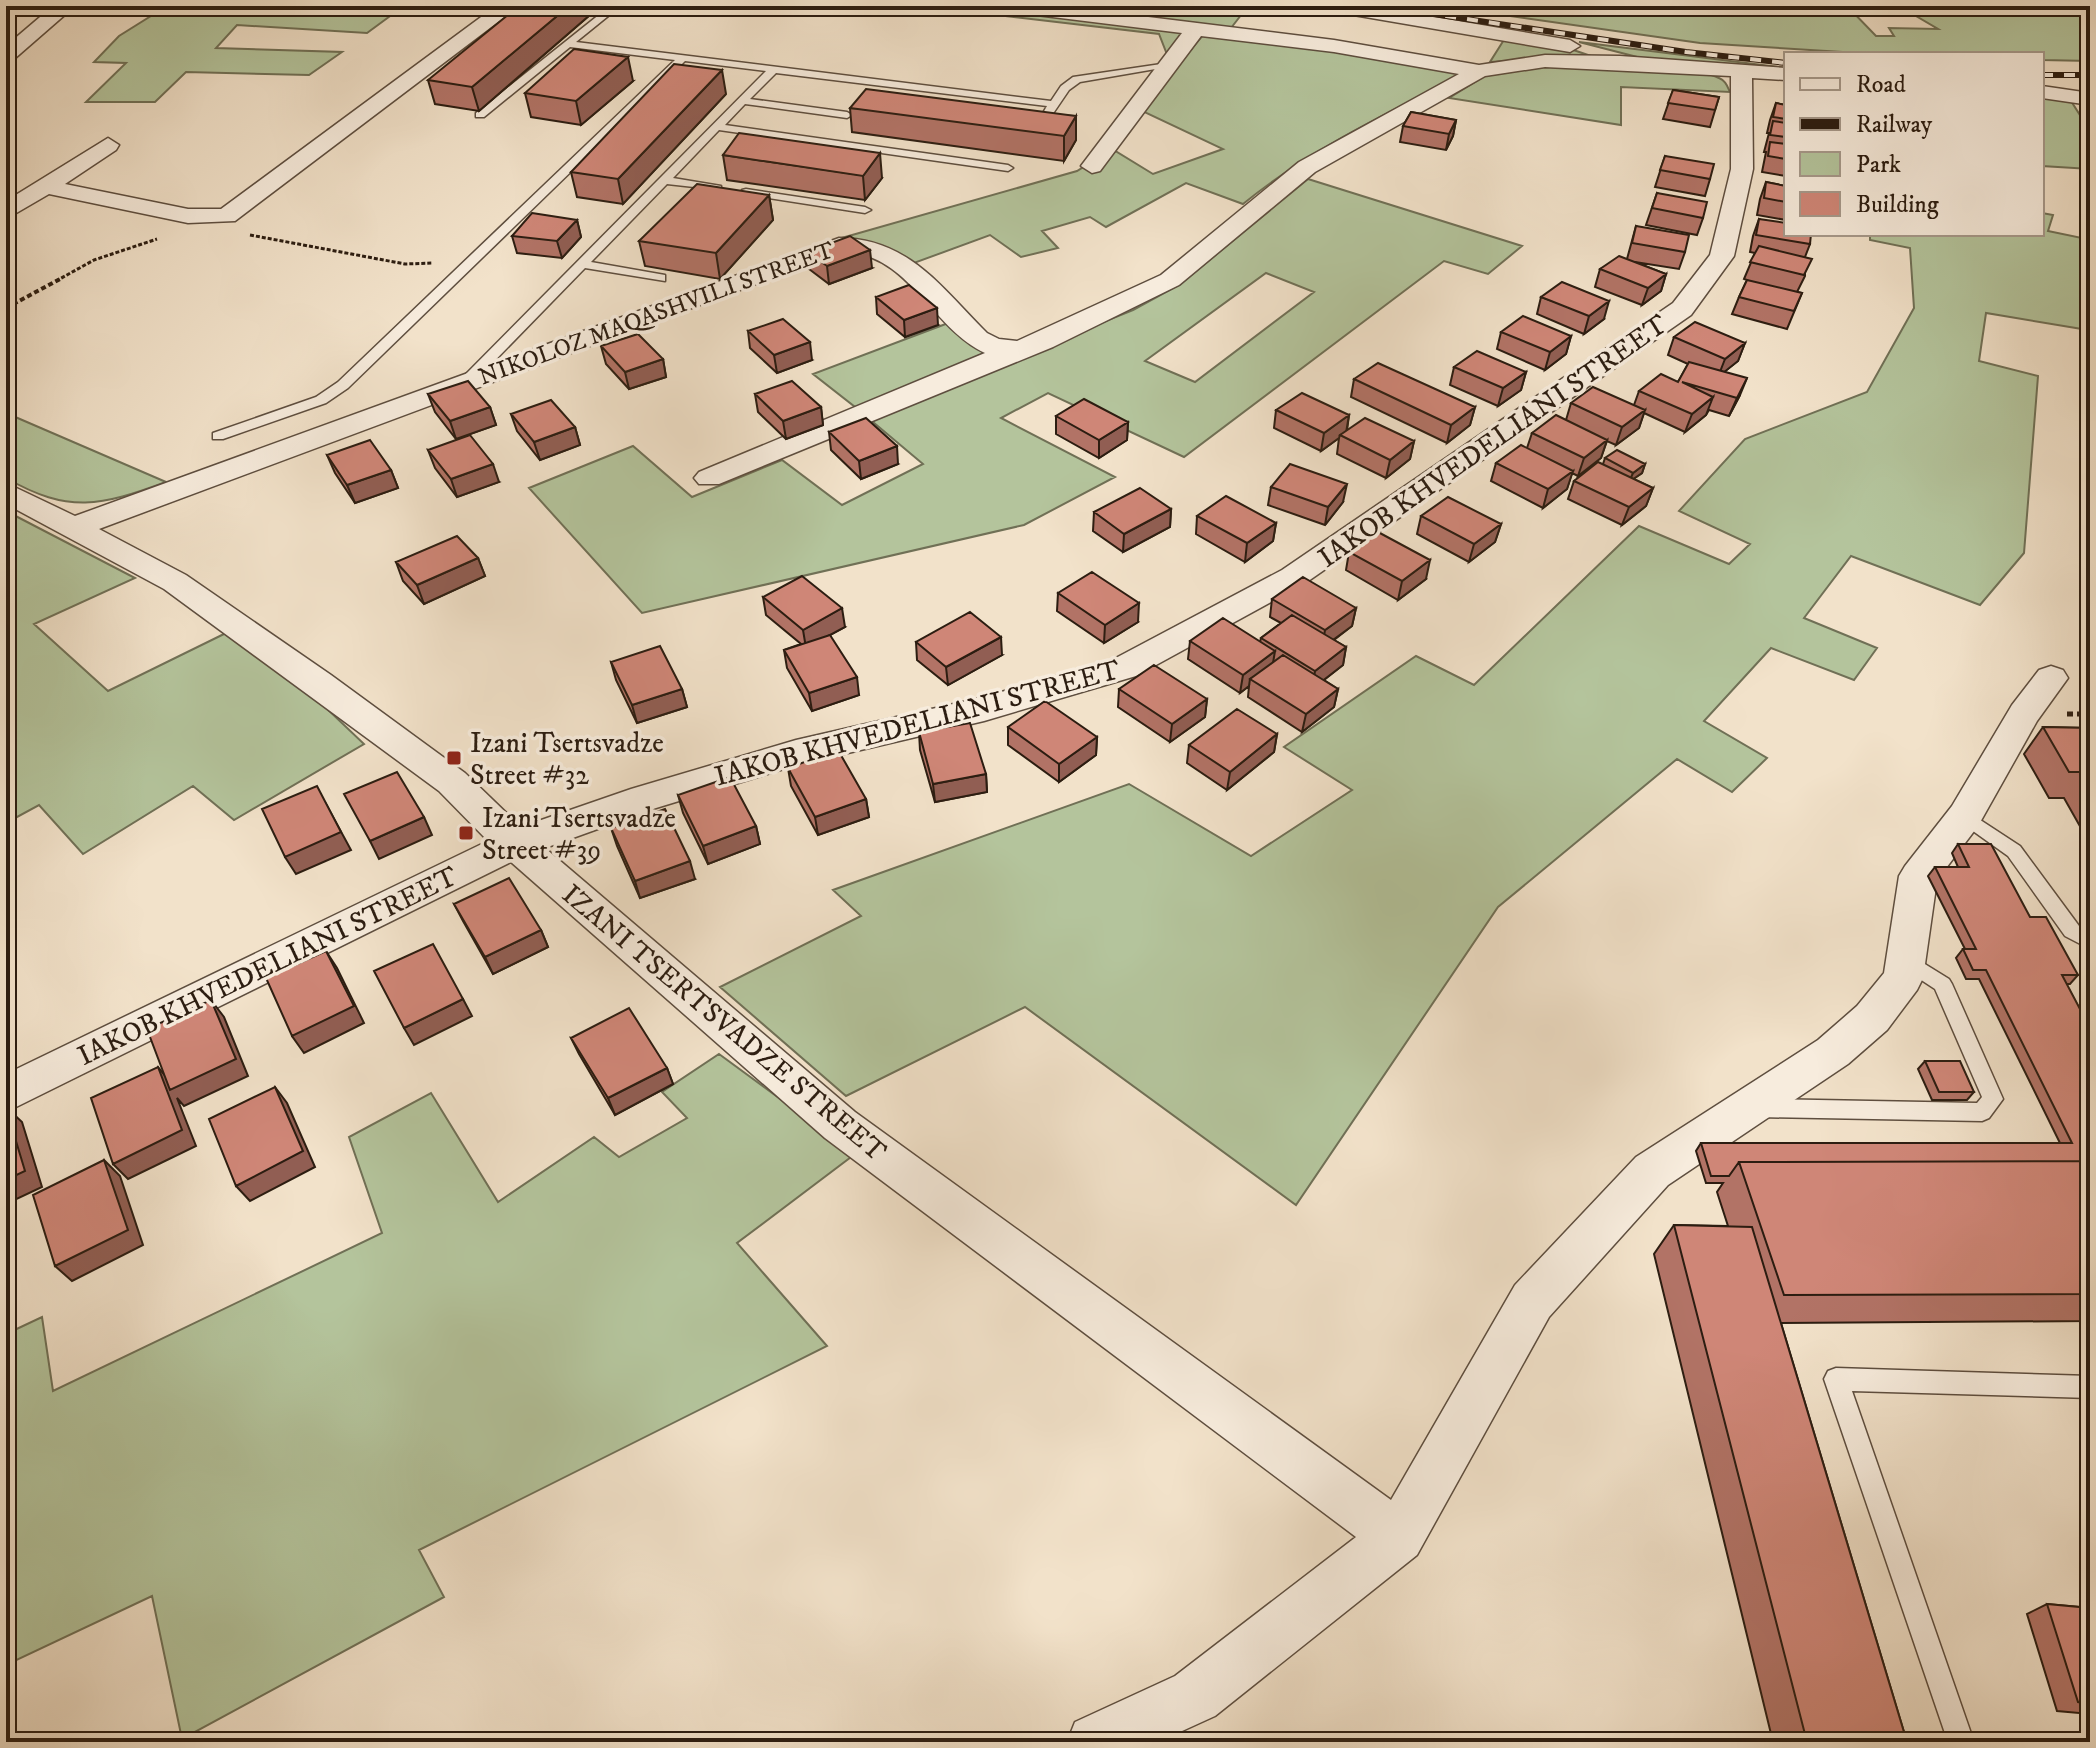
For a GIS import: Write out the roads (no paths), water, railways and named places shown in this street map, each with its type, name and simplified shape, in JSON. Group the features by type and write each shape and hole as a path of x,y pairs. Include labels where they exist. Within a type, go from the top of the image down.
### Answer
{"street":[{"path":"6,56 65,6"},
{"path":"48,187 188,216 227,216 509,6"},
{"path":"1012,6 1334,46 1479,71"},
{"path":"1336,6 1551,41 1620,62"},
{"path":"1092,166 1196,29"},
{"path":"709,478 1018,349 1044,341 1170,280 1307,167 1479,71 1523,62 1620,62 1784,74"},
{"name":"IAKOB KHVEDELIANI STREET","path":"6,1094 515,844 644,798 796,753 984,709 1124,668 1293,577 1682,309 1722,256 1742,169 1741,72"},
{"path":"2044,92 2090,99"},
{"path":"6,212 108,145"},
{"name":"NIKOLOZ MAQASHVILI STREET","path":"75,527 839,245 864,245 882,251 913,273 978,339 993,347 1018,349"},
{"name":"IZANI TSERTSVADZE STREET","path":"6,492 175,582 319,683 452,782 515,844 840,1125 1399,1537"},
{"path":"1095,1742 1195,1696 1399,1537 1532,1301 1652,1171 1833,1052 1872,1018 1903,978 1918,876 1965,816 2024,714 2051,678"}],"lane":[{"path":"480,115 613,8"},
{"path":"568,44 1054,104"},
{"path":"218,436 321,400 343,385 682,59"},
{"path":"1045,117 1065,88 1077,79 1168,66"},
{"path":"465,383 772,71"},
{"path":"742,101 847,115"},
{"path":"717,127 1008,168"},
{"path":"664,180 865,210"},
{"path":"582,264 661,278"},
{"path":"1965,816 2014,851 2072,931 2090,942"},
{"path":"1748,1108 1982,1112 1993,1099 1942,984 1907,961"},
{"path":"1961,1742 1836,1379 2090,1387"}],"railway":[{"path":"1380,6 1686,52 1784,63"},
{"path":"2044,75 2090,75"}],"place":[{"name":"Izani Tsertsvadze Street #32","path":"454,758"},
{"name":"Izani Tsertsvadze Street #39","path":"466,833"}]}
